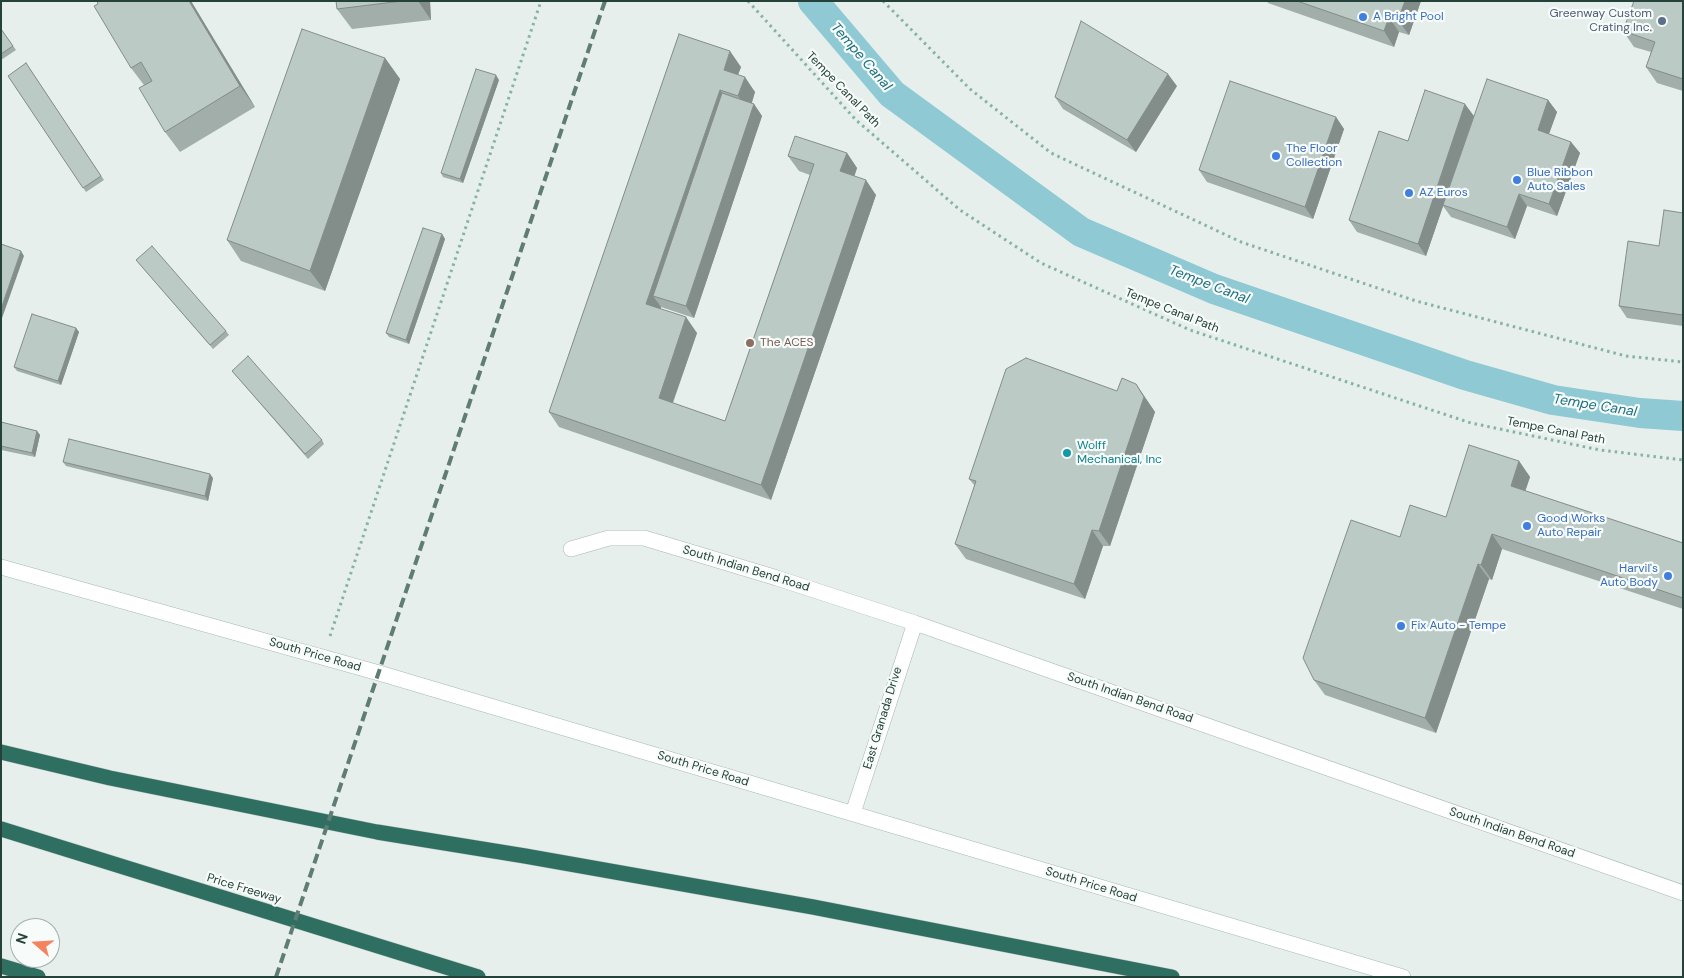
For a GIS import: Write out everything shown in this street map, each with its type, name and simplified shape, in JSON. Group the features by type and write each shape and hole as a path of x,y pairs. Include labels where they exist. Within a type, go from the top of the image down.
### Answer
{"highway":[{"path":"1,752 110,778 368,831 813,907 1172,977"},
{"name":"Price Freeway","path":"1,829 478,977"},
{"path":"1,966 38,977"}],"main road":[{"name":"South Indian Bend Road","path":"571,549 609,538 644,538 777,578 915,623 1683,893"},
{"name":"South Price Road","path":"1,567 324,657 1403,977"},
{"name":"East Granada Drive","path":"852,813 915,623"}],"path":[{"path":"324,657 542,1"},
{"name":"Tempe Canal Path","path":"748,1 856,120 960,210 1041,263 1190,330 1471,423 1600,450 1683,460"},
{"path":"883,1 970,89 1051,154 1241,242 1416,301 1626,356 1683,362"}],"building":[{"path":"97,1 189,1 240,86 165,132 139,88 152,81 141,62 131,68 94,6 98,4"},
{"path":"336,1 402,1 337,9"},
{"path":"1297,1 1405,1 1398,20 1389,17 1384,31"},
{"path":"1634,1 1683,1 1683,79 1646,67 1655,42 1623,31"},
{"path":"1081,21 1168,74 1127,140 1055,97"},
{"path":"1,29 13,46 1,54"},
{"path":"302,29 385,58 310,271 227,240"},
{"path":"679,34 730,51 724,70 745,77 738,96 720,90 646,304 686,317 659,398 725,421 814,164 788,156 795,136 847,153 840,171 866,180 761,485 549,412"},
{"path":"26,63 101,176 83,188 8,76"},
{"path":"476,69 496,75 460,179 441,173"},
{"name":"Blue Ribbon Auto Sales","path":"1487,79 1548,100 1538,130 1571,142 1549,204 1519,194 1507,227 1443,205"},
{"name":"The Floor Collection","path":"1230,81 1336,117 1305,207 1199,170"},
{"name":"AZ Euros","path":"1425,90 1465,104 1418,244 1349,220 1379,131 1408,141"},
{"path":"722,93 754,104 686,306 653,296"},
{"path":"1664,210 1683,213 1683,315 1619,306 1628,241 1659,246"},
{"path":"423,228 442,234 406,340 386,333"},
{"path":"1,244 21,251 1,309"},
{"path":"152,246 226,331 210,345 136,260"},
{"path":"32,314 76,328 58,381 14,367"},
{"path":"248,356 322,440 305,454 232,371"},
{"name":"Wolff Mechanical, Inc","path":"1026,358 1117,391 1122,378 1136,384 1144,397 1099,531 1092,530 1074,584 955,544 976,481 969,479 1006,369"},
{"path":"1,422 37,431 32,453 1,446"},
{"path":"69,439 210,474 205,496 63,462"},
{"path":"1469,445 1519,461 1511,486 1683,543 1683,598 1492,534 1481,565 1478,564 1425,718 1314,680 1303,658 1351,520 1400,537 1410,505 1446,517"}],"waterway":[{"name":"Tempe Canal","path":"813,1 892,94 1081,232 1214,289 1465,375 1553,400 1640,413 1683,416"}],"railway":[{"path":"276,977 605,1"}],"place":[{"name":"A Bright Pool","path":"1363,17"},
{"name":"Greenway Custom Crating Inc.","path":"1662,21"},
{"name":"The Floor Collection","path":"1276,156"},
{"name":"Blue Ribbon Auto Sales","path":"1517,180"},
{"name":"AZ Euros","path":"1409,193"},
{"name":"The ACES","path":"750,343"},
{"name":"Wolff Mechanical, Inc","path":"1067,453"},
{"name":"Good Works Auto Repair","path":"1527,526"},
{"name":"Harvil's Auto Body","path":"1668,576"},
{"name":"Fix Auto - Tempe","path":"1401,626"}]}
